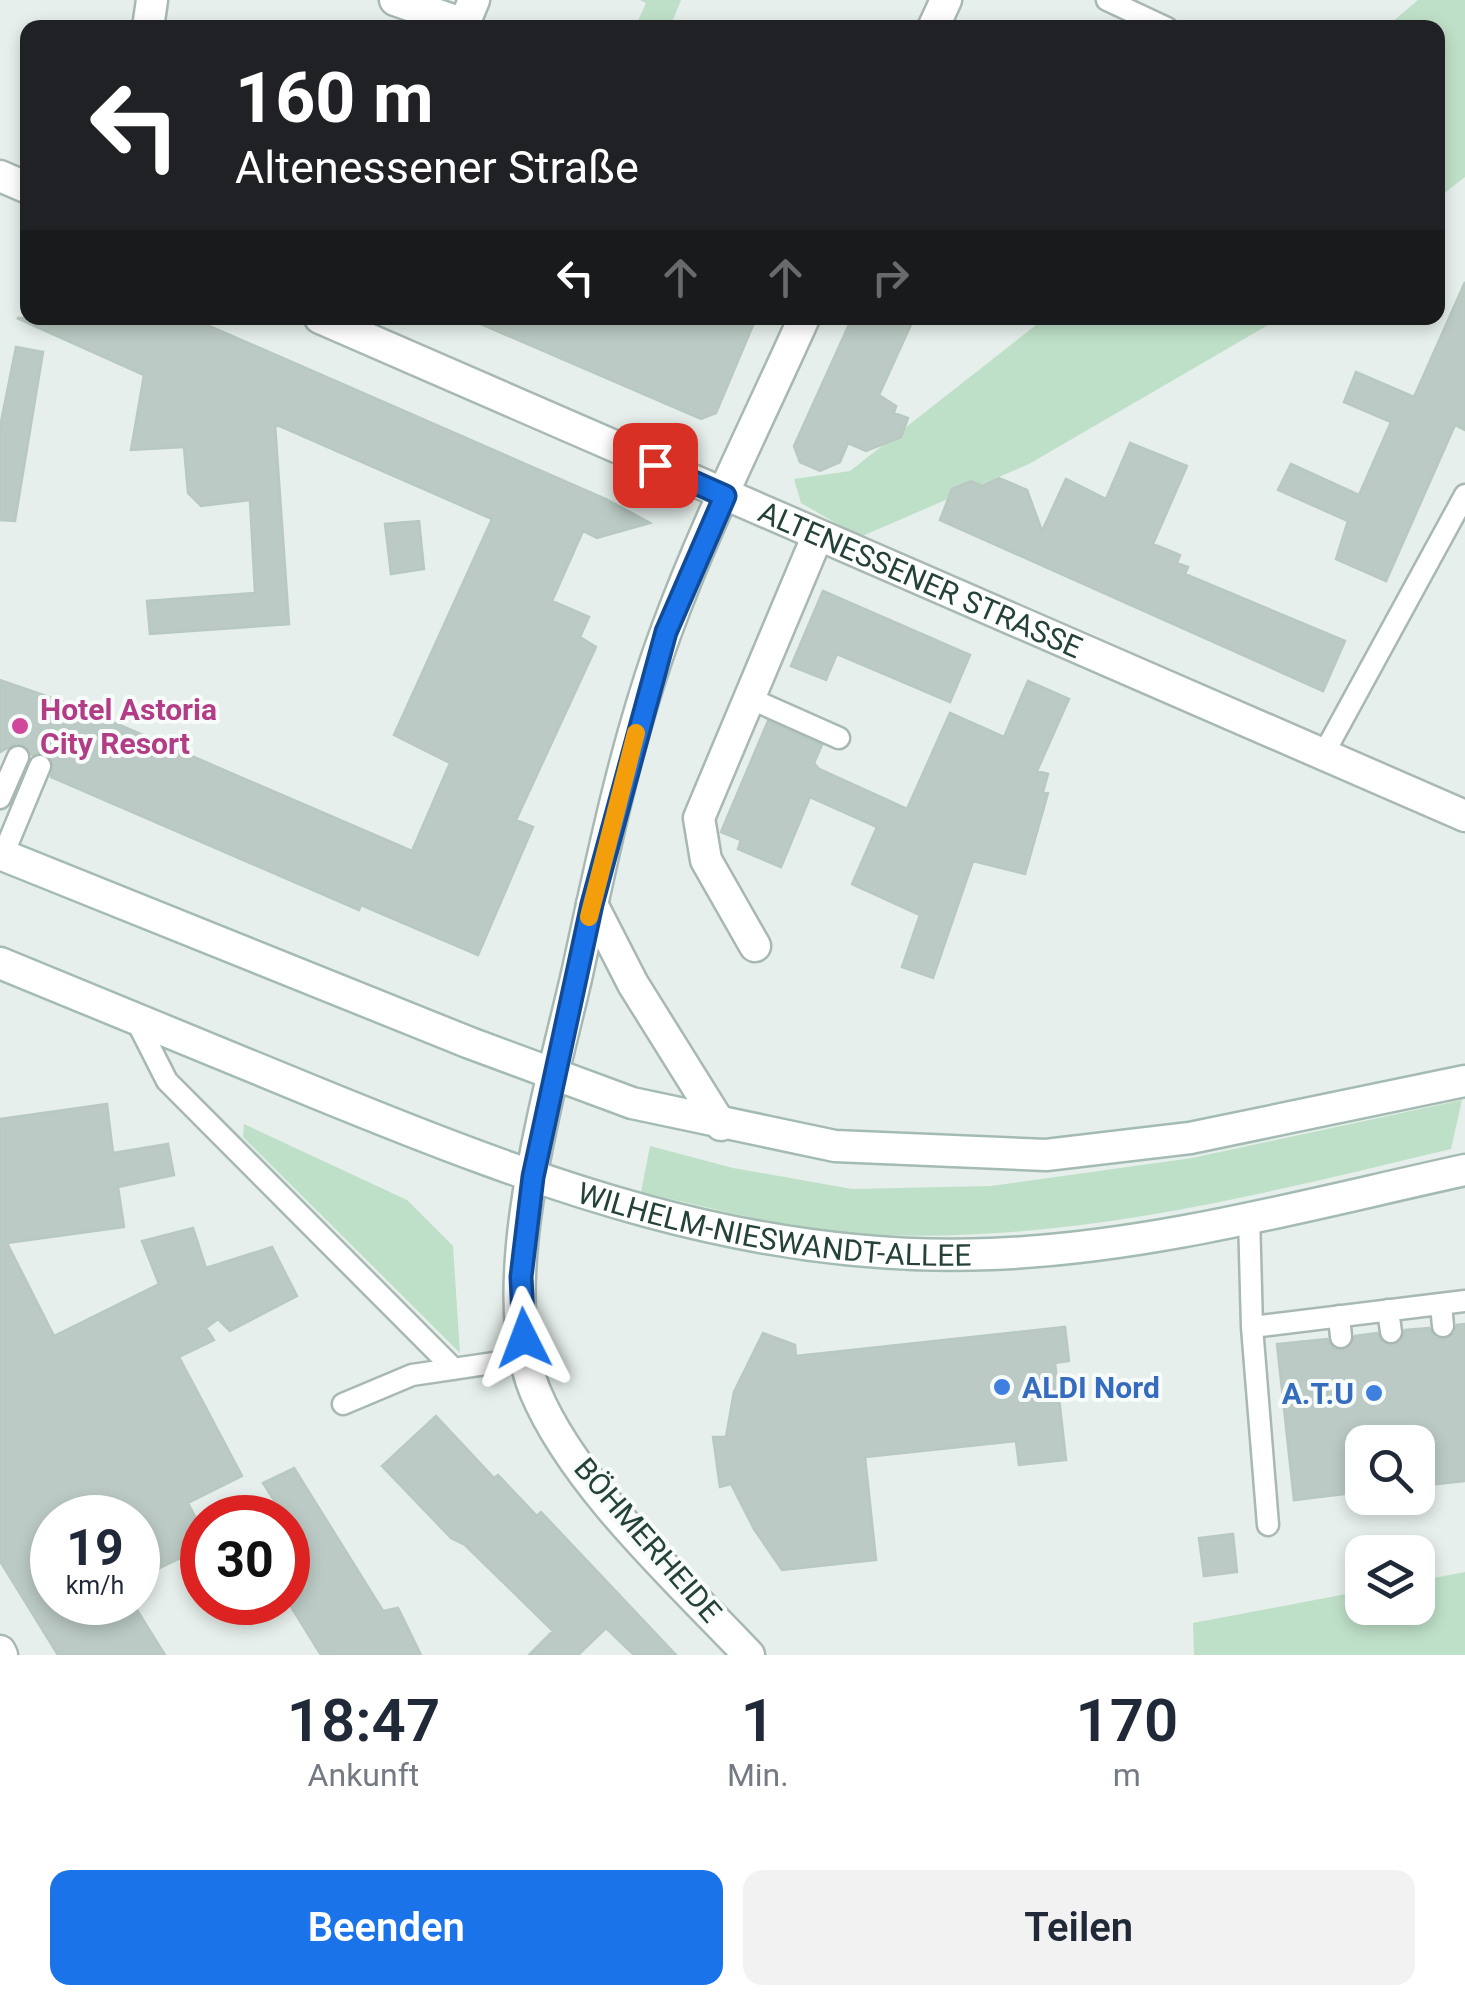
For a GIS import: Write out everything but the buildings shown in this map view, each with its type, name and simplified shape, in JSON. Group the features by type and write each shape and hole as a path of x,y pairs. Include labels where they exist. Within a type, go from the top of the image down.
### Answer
{"street":[{"path":"395,0 452,20"},
{"name":"ALTENESSENER STRASSE","path":"336,325 1465,816"},
{"name":"BÖHMERHEIDE","path":"749,1655 584,1473 535,1391 527,1358 521,1277 533,1177 552,1074 592,904 666,632 801,325"},
{"path":"755,946 706,860 699,818 817,536"},
{"path":"2,855 632,1104 834,1146 1046,1155 1190,1138 1465,1081"},
{"path":"592,904 633,984 721,1125"},
{"name":"WILHELM-NIESWANDT-ALLEE","path":"0,964 533,1177 612,1205 723,1234 859,1251 988,1254 1098,1246 1465,1170"}],"lane":[{"path":"1107,0 1151,20"},
{"path":"1322,755 1465,496"},
{"path":"749,698 839,738"},
{"path":"0,798 18,757"},
{"path":"2,855 40,766"},
{"path":"135,1018 167,1082 454,1369"},
{"path":"1249,1216 1252,1327 1268,1526"},
{"path":"1252,1327 1290,1332 1366,1324 1388,1310 1465,1301"},
{"path":"1441,1304 1442,1326"},
{"path":"1413,1307 1416,1329"},
{"path":"1388,1310 1391,1332"},
{"path":"343,1404 412,1375 527,1358"}],"green space":[{"path":"640,0 681,0 673,20 638,20 646,3"},
{"path":"1418,0 1465,0 1465,177 1445,193 1445,20 1394,20"},
{"path":"1036,325 1268,325 1029,464 860,537 801,503 794,479 850,471"},
{"path":"1462,1100 1451,1149 1169,1212 1026,1231 881,1235 820,1230 641,1192 650,1146 733,1168 852,1189 991,1186 1192,1158"},
{"path":"244,1124 407,1200 453,1246 460,1353 243,1137"},
{"path":"1465,1572 1465,1655 1194,1655 1193,1623 1345,1594 1345,1625 1435,1625 1435,1578"}],"slow traffic":[{"path":"589,917 636,733"}],"place":[{"name":"Hotel Astoria City Resort","path":"20,726"},
{"name":"ALDI Nord","path":"1002,1387"},
{"name":"A.T.U","path":"1374,1393"}],"route":[{"path":"524,1338 521,1277 533,1177 552,1074 592,904 666,632 725,496 655,465"}]}
